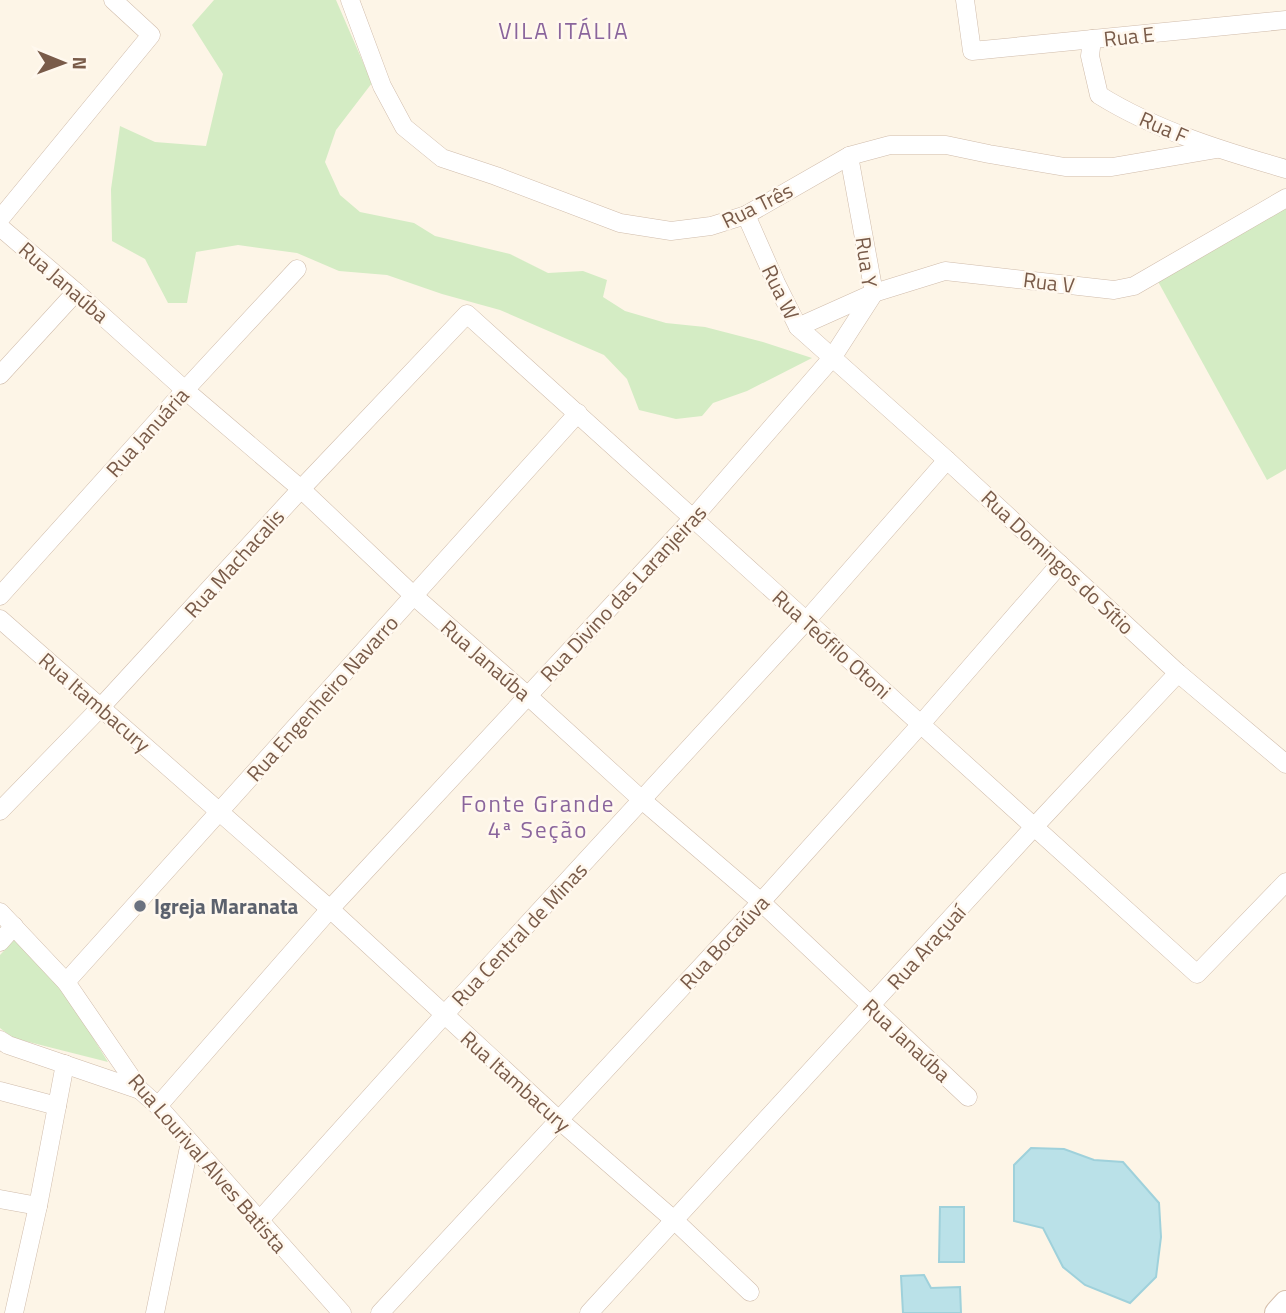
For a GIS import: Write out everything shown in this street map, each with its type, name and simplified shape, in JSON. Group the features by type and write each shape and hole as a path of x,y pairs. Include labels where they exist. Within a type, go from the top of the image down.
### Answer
{"street":[{"path":"0,219 151,35 113,0"},
{"name":"Rua Três","path":"350,0 382,86 404,127 442,158 620,223 671,232 711,226 746,215 849,156 890,145 946,145 1065,167 1112,167 1217,149"},
{"name":"Rua E","path":"965,0 972,51 1286,19"},
{"name":"Rua F","path":"1092,39 1090,56 1099,95 1120,108 1217,149 1286,169"},
{"name":"Rua Y","path":"832,358 874,293 849,156"},
{"name":"Rua V","path":"799,327 874,293 946,271 1114,290 1134,286 1286,198"},
{"name":"Rua W","path":"746,215 799,327 832,358"},
{"name":"Rua Janaúba","path":"0,227 301,489 414,596 642,800 761,902 968,1097"},
{"name":"Rua Januária","path":"0,596 297,269"},
{"path":"0,375 76,292"},
{"name":"Rua Teófilo Otoni","path":"467,314 1197,974 1286,882"},
{"name":"Rua Machacalis","path":"0,811 101,707 301,489 467,314"},
{"name":"Rua Domingos do Sítio","path":"832,358 1178,673 1286,764"},
{"name":"Rua Divino das Laranjeiras","path":"158,1106 330,909 693,518 832,358"},
{"name":"Rua Engenheiro Navarro","path":"66,982 578,414"},
{"name":"Rua Central de Minas","path":"259,1221 806,621 947,460"},
{"name":"Rua Bocaiúva","path":"380,1313 761,902 1060,564"},
{"name":"Rua Itambacury","path":"0,618 330,909 750,1292"},
{"name":"Rua Araçuaí","path":"589,1313 1178,673"},
{"name":"Rua Lourival Alves Batista","path":"0,912 66,982 140,1090 158,1106 342,1313"},
{"path":"0,942 14,926"},
{"path":"0,1040 140,1090"},
{"path":"10,1302 38,1206 65,1064"},
{"path":"0,1091 57,1105"},
{"path":"155,1313 190,1142"},
{"path":"0,1199 38,1206"},
{"path":"1276,1313 1286,1303"}],"green space":[{"path":"214,0 336,0 372,83 336,130 325,162 340,195 360,212 414,223 435,236 510,254 548,273 583,271 607,280 603,297 625,311 666,323 705,327 812,358 747,391 713,403 702,416 676,419 639,410 627,379 604,355 500,310 387,275 339,271 297,253 238,245 196,252 187,303 168,303 145,259 112,241 111,189 120,126 155,142 206,146 223,74 192,25"},
{"path":"1286,203 1286,469 1267,480 1155,276"},
{"path":"16,938 60,984 108,1062 13,1038 0,1028 0,955"}],"water":[{"path":"1031,1148 1064,1149 1094,1160 1123,1162 1159,1203 1161,1237 1156,1277 1130,1303 1085,1285 1063,1267 1043,1228 1014,1221 1014,1165"},
{"path":"940,1207 964,1207 964,1262 939,1262"},
{"path":"924,1275 931,1288 960,1287 961,1313 903,1313 901,1276"}],"place":[{"name":"Igreja Maranata","path":"140,906"}],"district":[{"name":"VILA ITÁLIA","path":"564,30"},
{"name":"Fonte Grande 4ª Seção","path":"538,816"}]}
